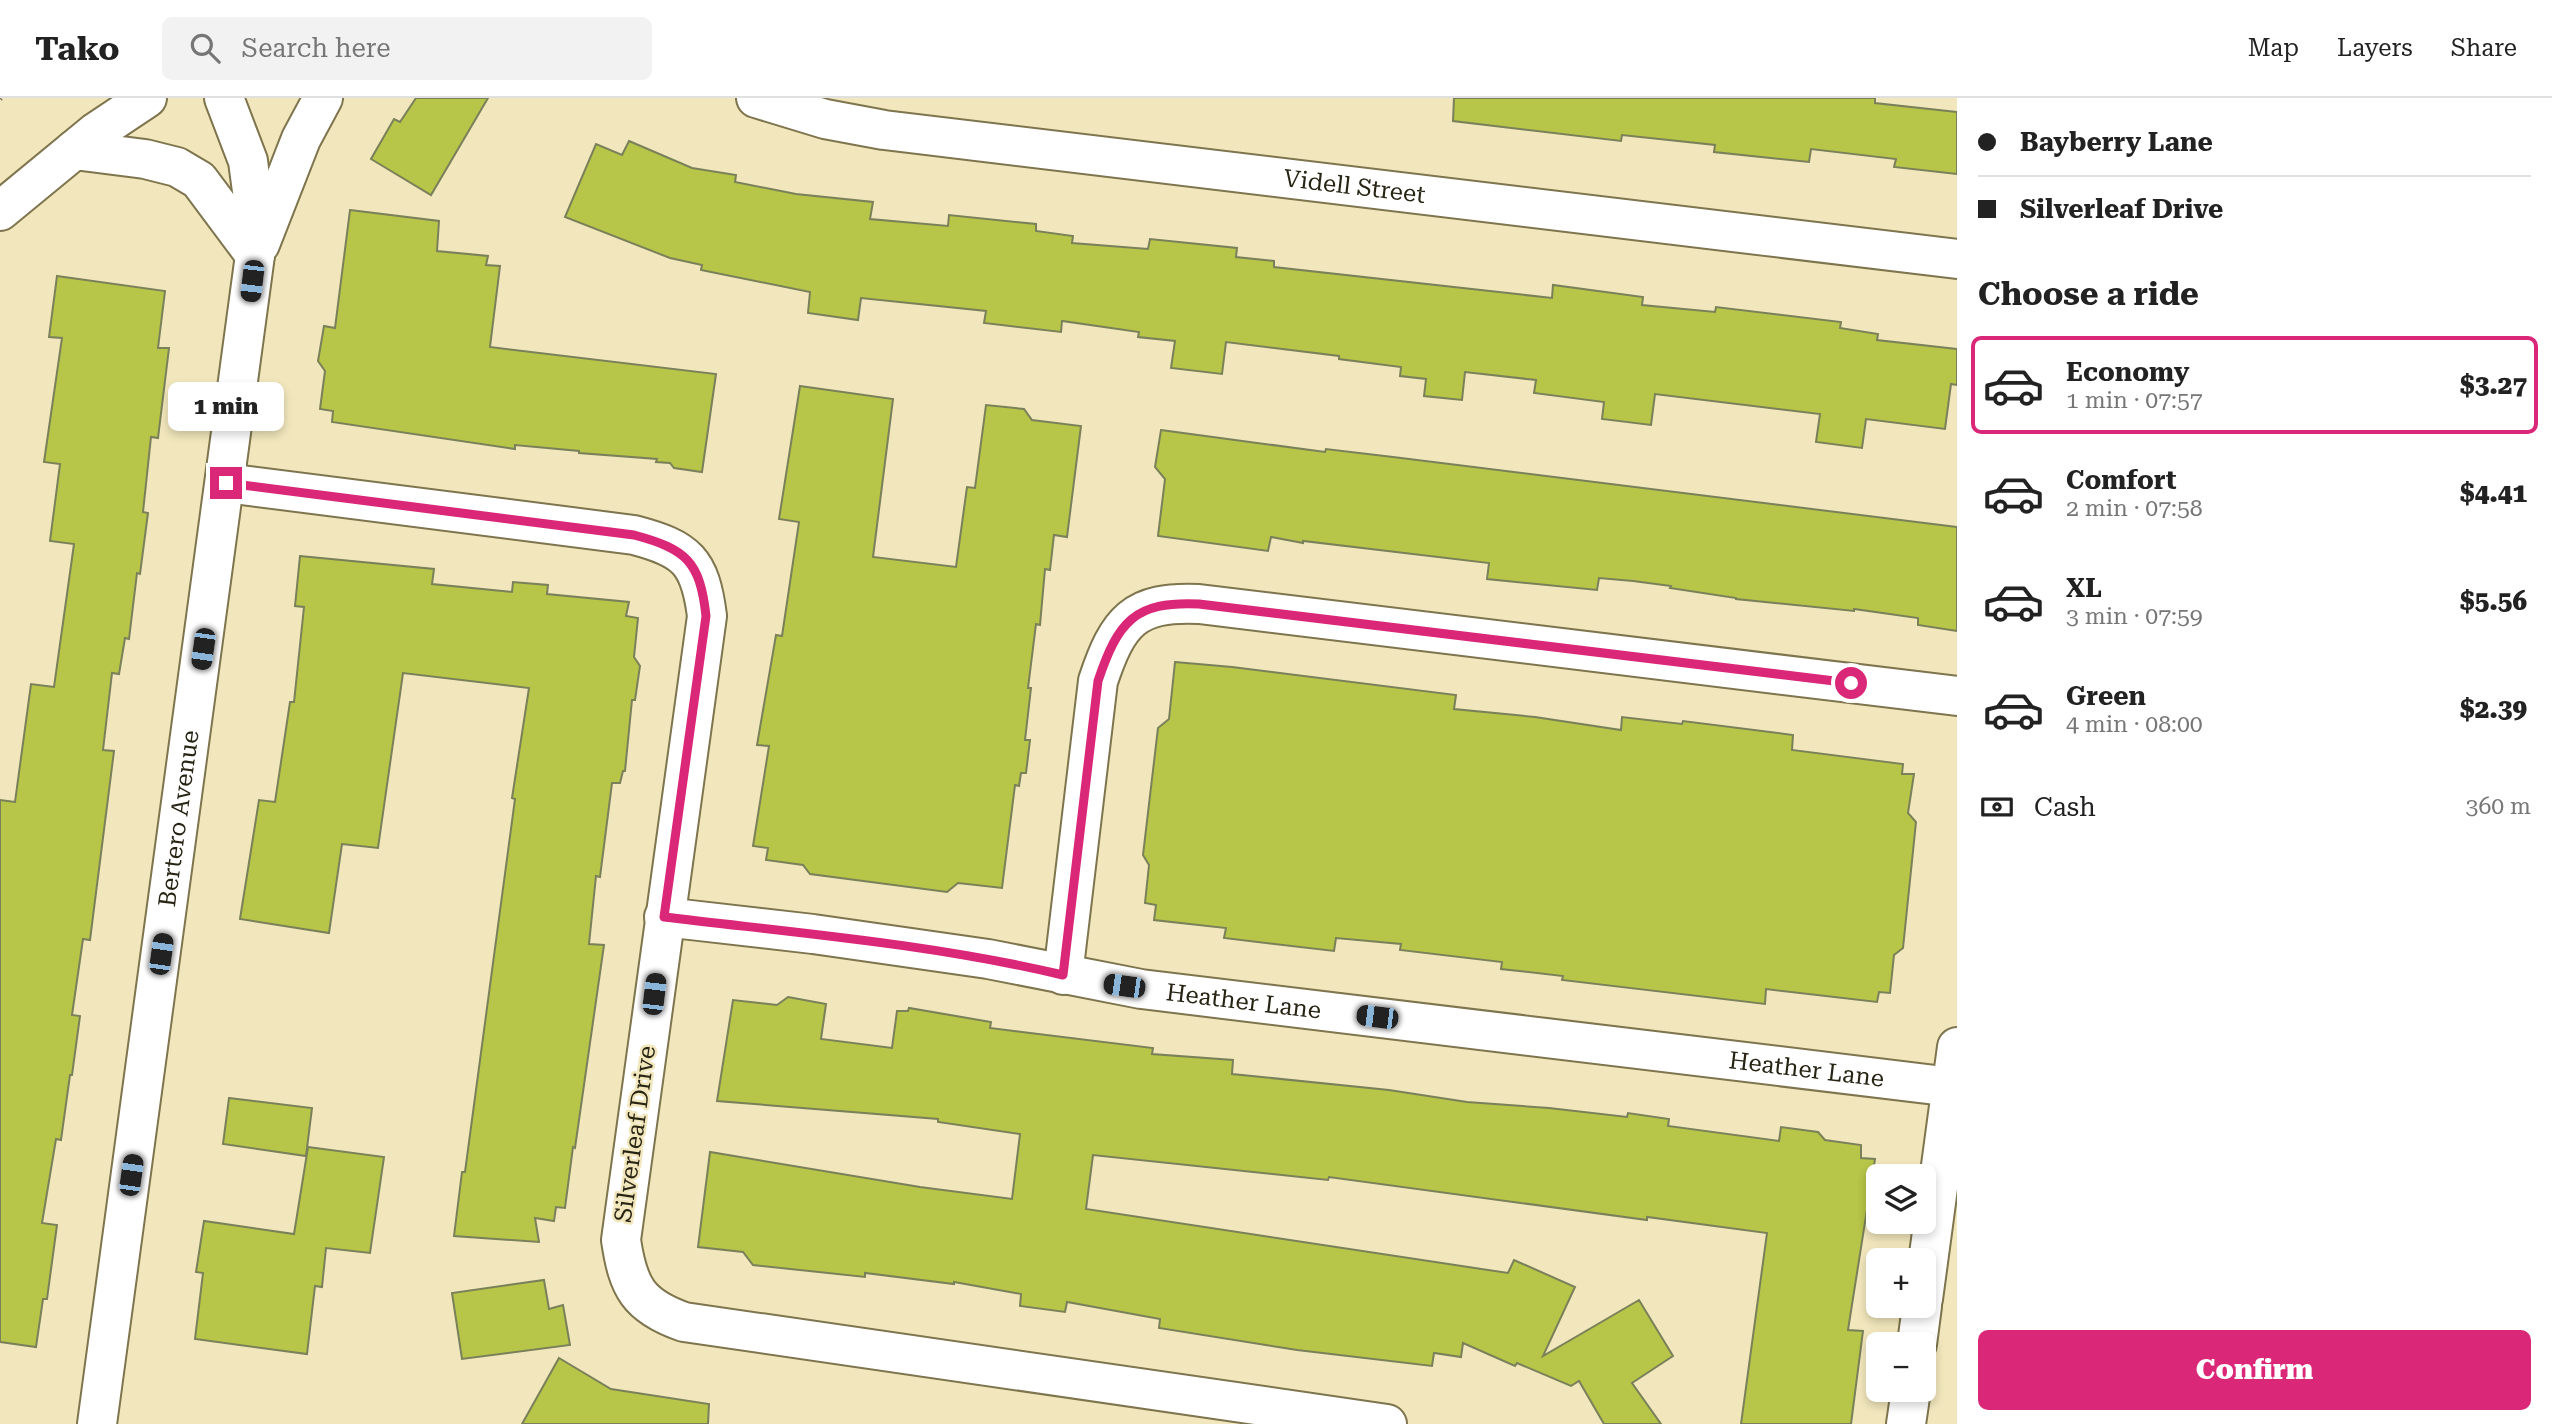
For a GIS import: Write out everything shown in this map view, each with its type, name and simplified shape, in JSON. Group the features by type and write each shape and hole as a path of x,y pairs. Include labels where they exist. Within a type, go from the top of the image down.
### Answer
{"street":[{"path":"0,211 74,150 147,98"},
{"name":"Bertero Avenue","path":"97,1424 255,256 254,206 247,161 223,98"},
{"name":"Bertero Avenue","path":"255,256 301,139 323,98"},
{"name":"Videll Street","path":"756,98 825,119 884,130 1957,259"},
{"path":"74,150 145,159 177,167 199,180 255,256"},
{"name":"Silverleaf Drive","path":"226,483 634,535 658,541 681,553 695,567 703,590 706,616 621,1240 625,1266 636,1292 660,1313 684,1322 1387,1424"},
{"path":"1063,975 1098,681 1121,628 1142,610 1170,603 1199,604 1957,696"},
{"name":"Heather Lane","path":"664,917 813,934 988,959 1155,990 1952,1087"},
{"path":"1930,1248 1957,1047"},
{"path":"1906,1424 1909,1402"}],"building":[{"path":"416,98 488,98 431,195 371,159 394,119 400,122"},
{"path":"1454,98 1875,98 1875,103 1957,112 1957,174 1894,167 1896,159 1811,149 1809,162 1714,152 1715,145 1622,135 1621,141 1453,121"},
{"path":"629,141 692,168 736,175 735,182 796,194 873,202 870,219 948,226 949,215 1036,224 1036,231 1073,236 1072,243 1148,249 1150,239 1237,248 1236,257 1274,261 1274,267 1552,298 1553,285 1643,297 1642,305 1715,312 1716,307 1841,322 1840,328 1878,334 1877,340 1957,349 1957,385 1951,384 1945,429 1866,419 1862,448 1816,442 1820,414 1655,394 1651,425 1602,419 1604,402 1534,393 1536,380 1465,372 1462,400 1424,396 1426,379 1400,376 1401,367 1339,359 1339,356 1226,342 1222,374 1171,368 1175,341 1138,337 1139,332 1062,321 1061,332 984,323 986,311 861,298 858,320 808,313 810,292 701,270 702,265 670,258 565,217 596,144 622,155"},
{"path":"350,210 439,221 437,251 488,256 486,265 500,266 490,347 716,374 702,472 674,468 670,463 656,462 657,459 515,445 515,449 332,422 333,411 320,409 325,371 318,361 324,326 335,328"},
{"path":"57,276 165,291 158,348 169,348 158,438 151,437 143,512 148,513 129,639 125,638 119,674 112,673 103,750 114,751 90,940 83,939 72,1015 80,1016 72,1075 61,1140 56,1139 42,1223 57,1225 47,1299 43,1299 36,1347 0,1342 0,800 15,802 31,684 54,687 74,544 50,541 60,464 44,462 62,338 49,337"},
{"path":"800,386 893,399 873,557 956,567 967,487 975,488 986,405 1024,409 1032,420 1081,426 1067,537 1054,535 1050,570 1045,569 1040,625 1036,624 1028,688 1031,688 1025,740 1030,740 1026,773 1021,773 1019,786 1015,785 1002,888 958,883 947,892 810,874 803,865 766,860 768,848 753,846 769,746 757,745 776,635 782,636 799,522 779,519"},
{"path":"1161,430 1957,527 1957,631 1918,625 1918,618 1854,609 1736,599 1633,581 1599,578 1597,590 1487,579 1489,563 1303,543 1271,537 1268,551 1158,536 1165,479 1155,467"},
{"path":"300,556 434,569 432,584 512,592 513,582 548,585 547,594 629,602 626,616 638,618 634,657 640,666 635,700 632,700 625,771 620,783 612,783 600,877 596,876 589,944 604,945 575,1148 573,1147 565,1208 556,1207 554,1221 535,1218 539,1242 454,1236 462,1172 465,1172 515,799 512,798 529,688 403,673 378,848 342,844 329,933 240,919 259,800 275,802 290,702 294,702 304,607 295,606"},
{"path":"1175,662 1456,695 1454,709 1535,717 1621,730 1622,717 1682,724 1683,721 1793,735 1792,750 1903,764 1902,774 1914,774 1908,813 1916,822 1903,948 1894,955 1890,993 1879,992 1877,1002 1766,989 1765,1004 1562,980 1563,976 1501,969 1502,962 1400,950 1401,944 1336,938 1334,951 1224,938 1226,928 1154,920 1156,905 1145,903 1149,865 1143,855 1158,728 1169,719"},
{"path":"788,997 826,1004 821,1039 892,1048 897,1011 908,1011 909,1008 991,1022 990,1028 1153,1048 1152,1054 1233,1060 1232,1074 1389,1090 1467,1102 1627,1117 1628,1113 1669,1119 1668,1126 1779,1141 1781,1127 1818,1132 1825,1140 1861,1145 1861,1158 1875,1159 1874,1164 1866,1164 1866,1216 1848,1330 1863,1331 1851,1424 1741,1424 1767,1233 1647,1217 1647,1220 1329,1177 1328,1180 1093,1155 1086,1209 1508,1273 1514,1260 1575,1287 1543,1356 1639,1300 1673,1356 1632,1383 1661,1424 1604,1424 1579,1381 1571,1386 1517,1363 1515,1366 1463,1343 1461,1357 1434,1353 1432,1366 1297,1350 1159,1328 1160,1319 1067,1302 1065,1312 1020,1306 1021,1294 954,1282 865,1273 865,1277 753,1265 743,1252 698,1247 710,1152 920,1187 1012,1199 1020,1134 938,1122 938,1119 717,1101 733,1000 777,1005"},
{"path":"229,1098 312,1108 306,1156 223,1144"},
{"path":"308,1147 384,1157 370,1253 326,1248 322,1287 315,1286 307,1354 195,1339 203,1273 196,1272 204,1221 294,1234"},
{"path":"544,1280 549,1309 563,1305 570,1345 462,1359 452,1293"},
{"path":"559,1358 611,1389 709,1404 708,1424 522,1424"}],"route":[{"path":"226,483 634,535 658,541 681,553 695,567 703,590 706,616 664,917 813,934 1023,965 1063,975 1098,681 1121,628 1142,610 1170,603 1199,604 1851,683"}]}
